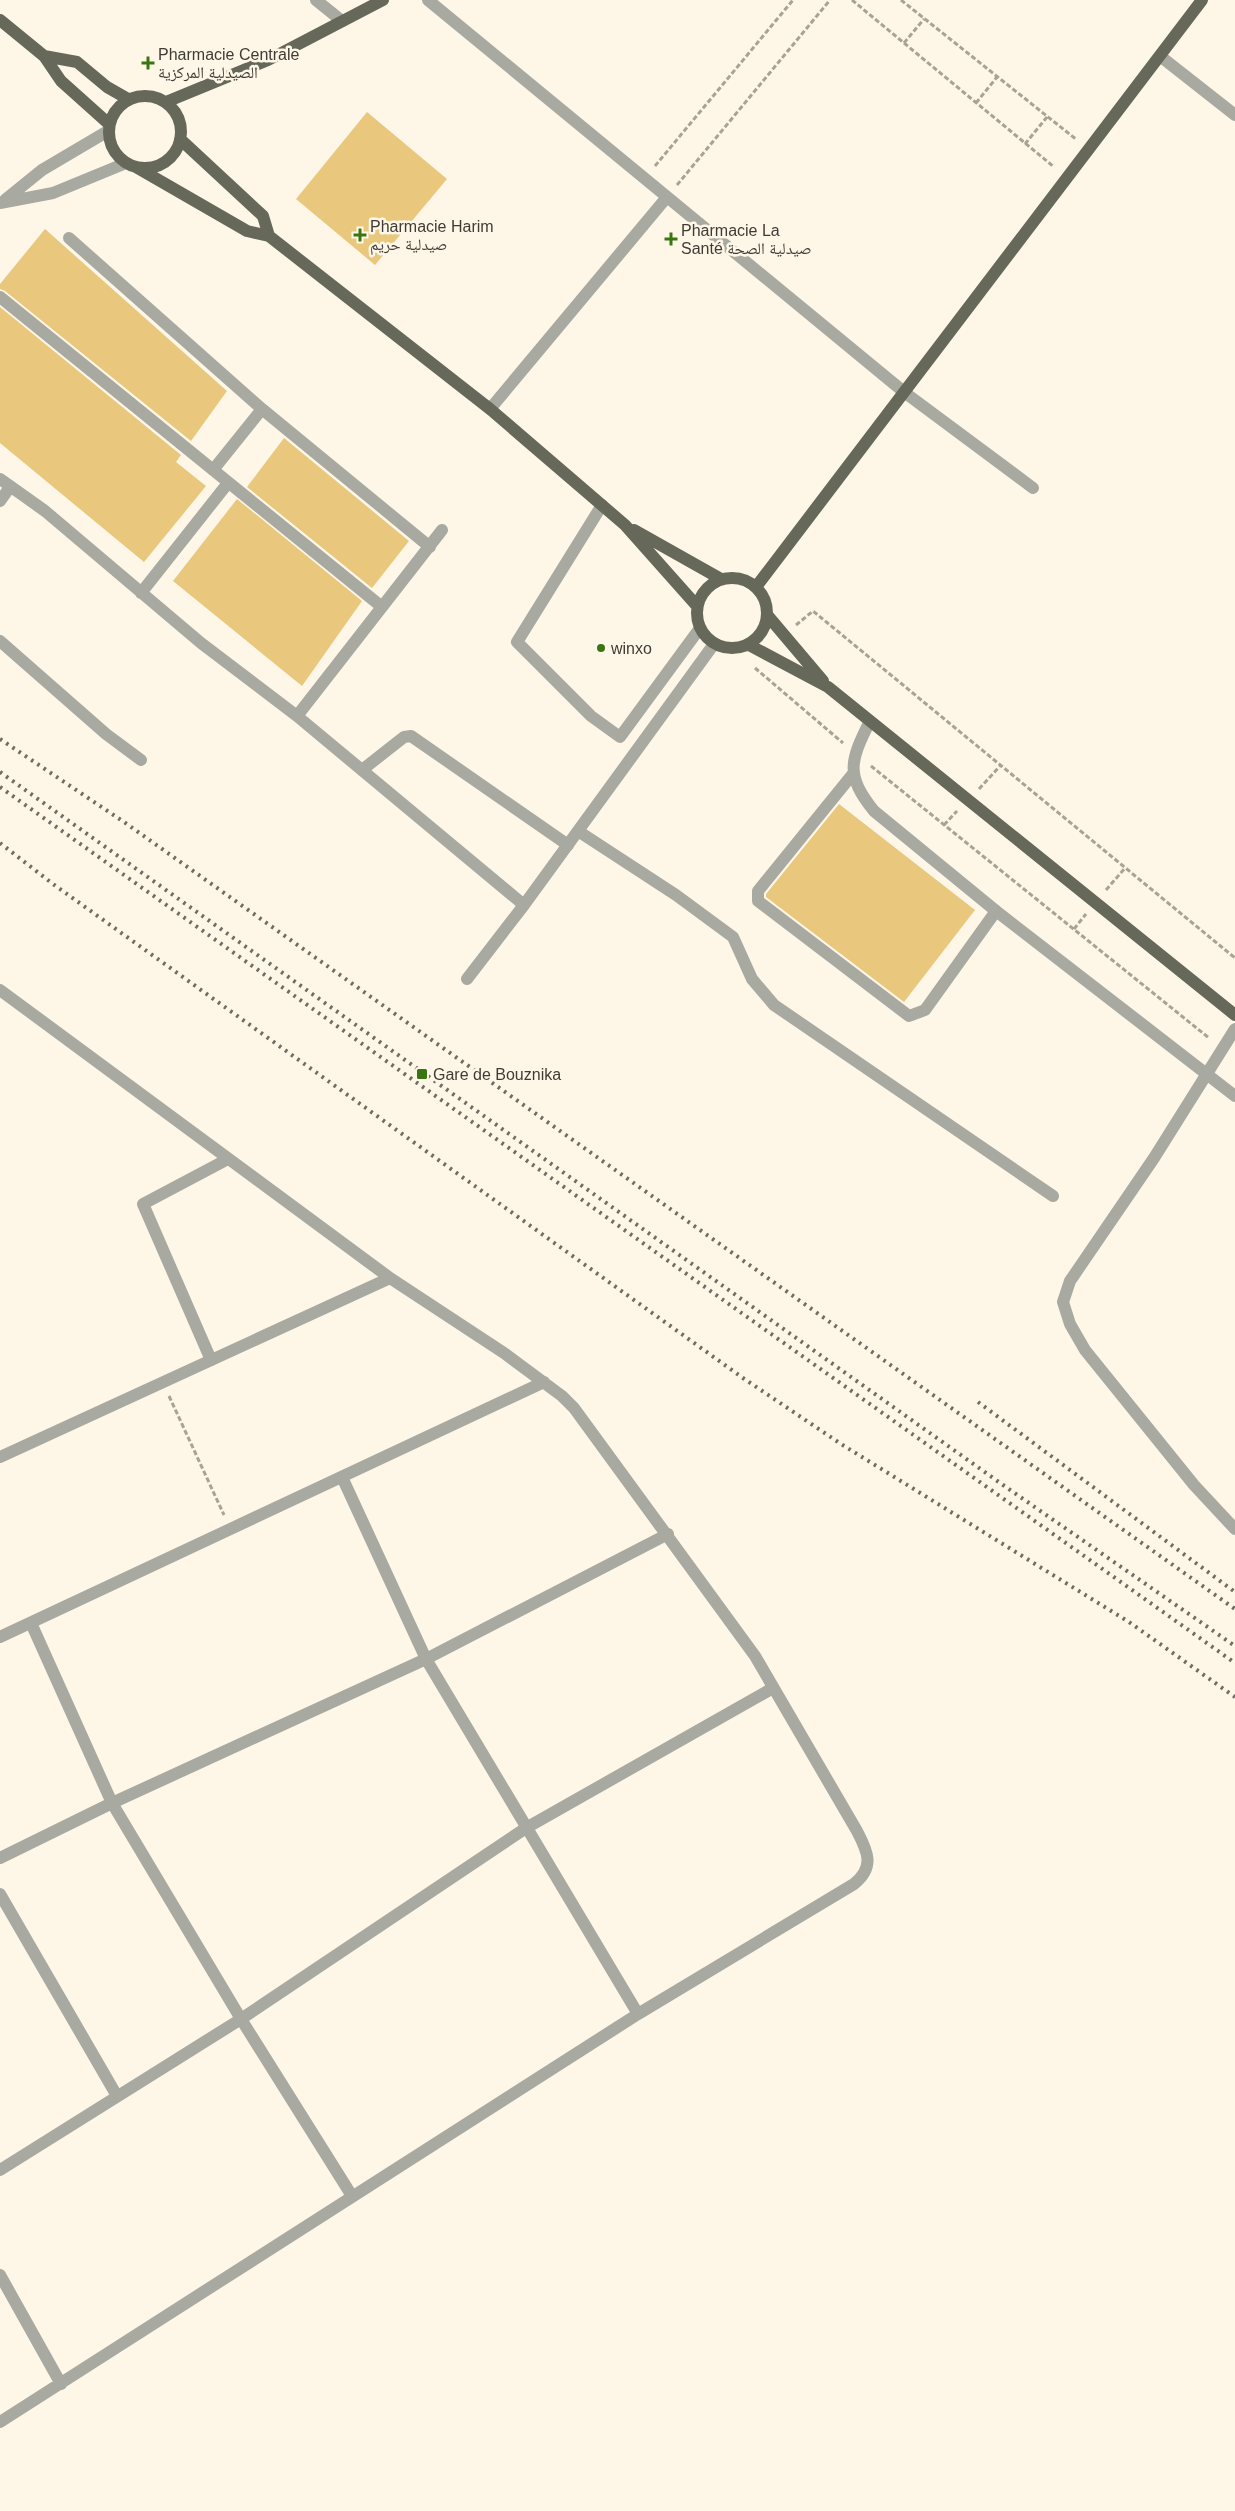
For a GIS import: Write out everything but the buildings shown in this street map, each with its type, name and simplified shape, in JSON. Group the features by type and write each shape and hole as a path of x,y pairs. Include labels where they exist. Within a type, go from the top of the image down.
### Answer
{"main road":[{"path":"166,102 268,60 383,0"},
{"path":"756,586 1202,0"},
{"path":"0,20 44,56 61,81 109,127"},
{"path":"44,56 77,62 107,86 128,99"},
{"path":"131,165 151,168 164,163 175,153 180,139 180,122 166,102 151,96 128,99 112,114 109,127 110,143 116,154 131,165 247,231 270,236 490,409 602,505 625,525 697,606"},
{"path":"180,139 263,216 270,236"},
{"path":"625,525 721,579"},
{"path":"768,616 765,628 759,638 749,645 732,649 714,644 705,637 700,628 697,606 702,594 710,585 721,579 746,580 756,586 763,595 768,616 828,687"},
{"path":"749,645 828,687 1235,1015"}],"street":[{"path":"316,0 342,21"},
{"path":"428,0 904,392 1033,488"},
{"path":"1160,56 1235,115"},
{"path":"3,201 42,170 109,127"},
{"path":"3,201 53,193 131,165"},
{"path":"490,409 667,197"},
{"path":"68,238 262,409 430,547"},
{"path":"0,297 382,607"},
{"path":"213,470 262,409"},
{"path":"0,501 5,483 45,511 201,643 297,716 524,905"},
{"path":"141,593 228,483"},
{"path":"602,505 517,642 591,716 620,737 700,628"},
{"path":"297,716 442,530"},
{"path":"0,641 106,734 141,760"},
{"path":"467,979 524,905 714,644"},
{"path":"870,720 856,753 852,775 758,891 758,901 909,1016 925,1010 996,911"},
{"path":"362,770 404,737 411,736 568,845"},
{"path":"852,775 862,796 874,812 996,911 1235,1096"},
{"path":"578,831 676,895 733,937 752,979 774,1005 1053,1196"},
{"path":"0,990 390,1278 544,1382 574,1408 732,1622 774,1688 865,1846 868,1855 866,1871 854,1884 638,2014 0,2422"},
{"path":"1235,1029 1154,1158 1070,1281 1063,1302 1070,1324 1085,1350 1194,1485 1235,1529"},
{"path":"212,1360 143,1204 228,1159"},
{"path":"0,1457 390,1278"},
{"path":"0,1637 544,1382"},
{"path":"342,1477 426,1659 638,2014"},
{"path":"0,1858 112,1803 426,1659 668,1534"},
{"path":"31,1623 112,1803 241,2019 352,2196"},
{"path":"0,2170 241,2019 526,1828 774,1688"},
{"path":"0,1894 117,2096"},
{"path":"0,2276 61,2384"}],"path":[{"path":"644,178 793,0"},
{"path":"667,197 830,0"},
{"path":"852,0 1067,178"},
{"path":"901,0 1089,150"},
{"path":"904,43 924,19"},
{"path":"976,103 997,77"},
{"path":"1026,144 1047,117"},
{"path":"784,635 813,611 1235,958"},
{"path":"766,654 754,669 1223,1049"},
{"path":"163,1382 230,1529"}],"railway":[{"path":"0,739 124,822 1235,1609"},
{"path":"0,772 1003,1485 1235,1646"},
{"path":"0,787 1235,1663"},
{"path":"0,843 53,884 743,1378 841,1444 1129,1622 1235,1697"},
{"path":"978,1402 1235,1592"}],"place":[{"name":"Pharmacie Centrale الصيدلية المركزية","path":"148,63"},
{"name":"Pharmacie Harim صيدلية حريم","path":"360,235"},
{"name":"Pharmacie La Santé صيدلية الصحة","path":"671,239"},
{"name":"winxo","path":"601,648"},
{"name":"Gare de Bouznika","path":"422,1074"}]}
